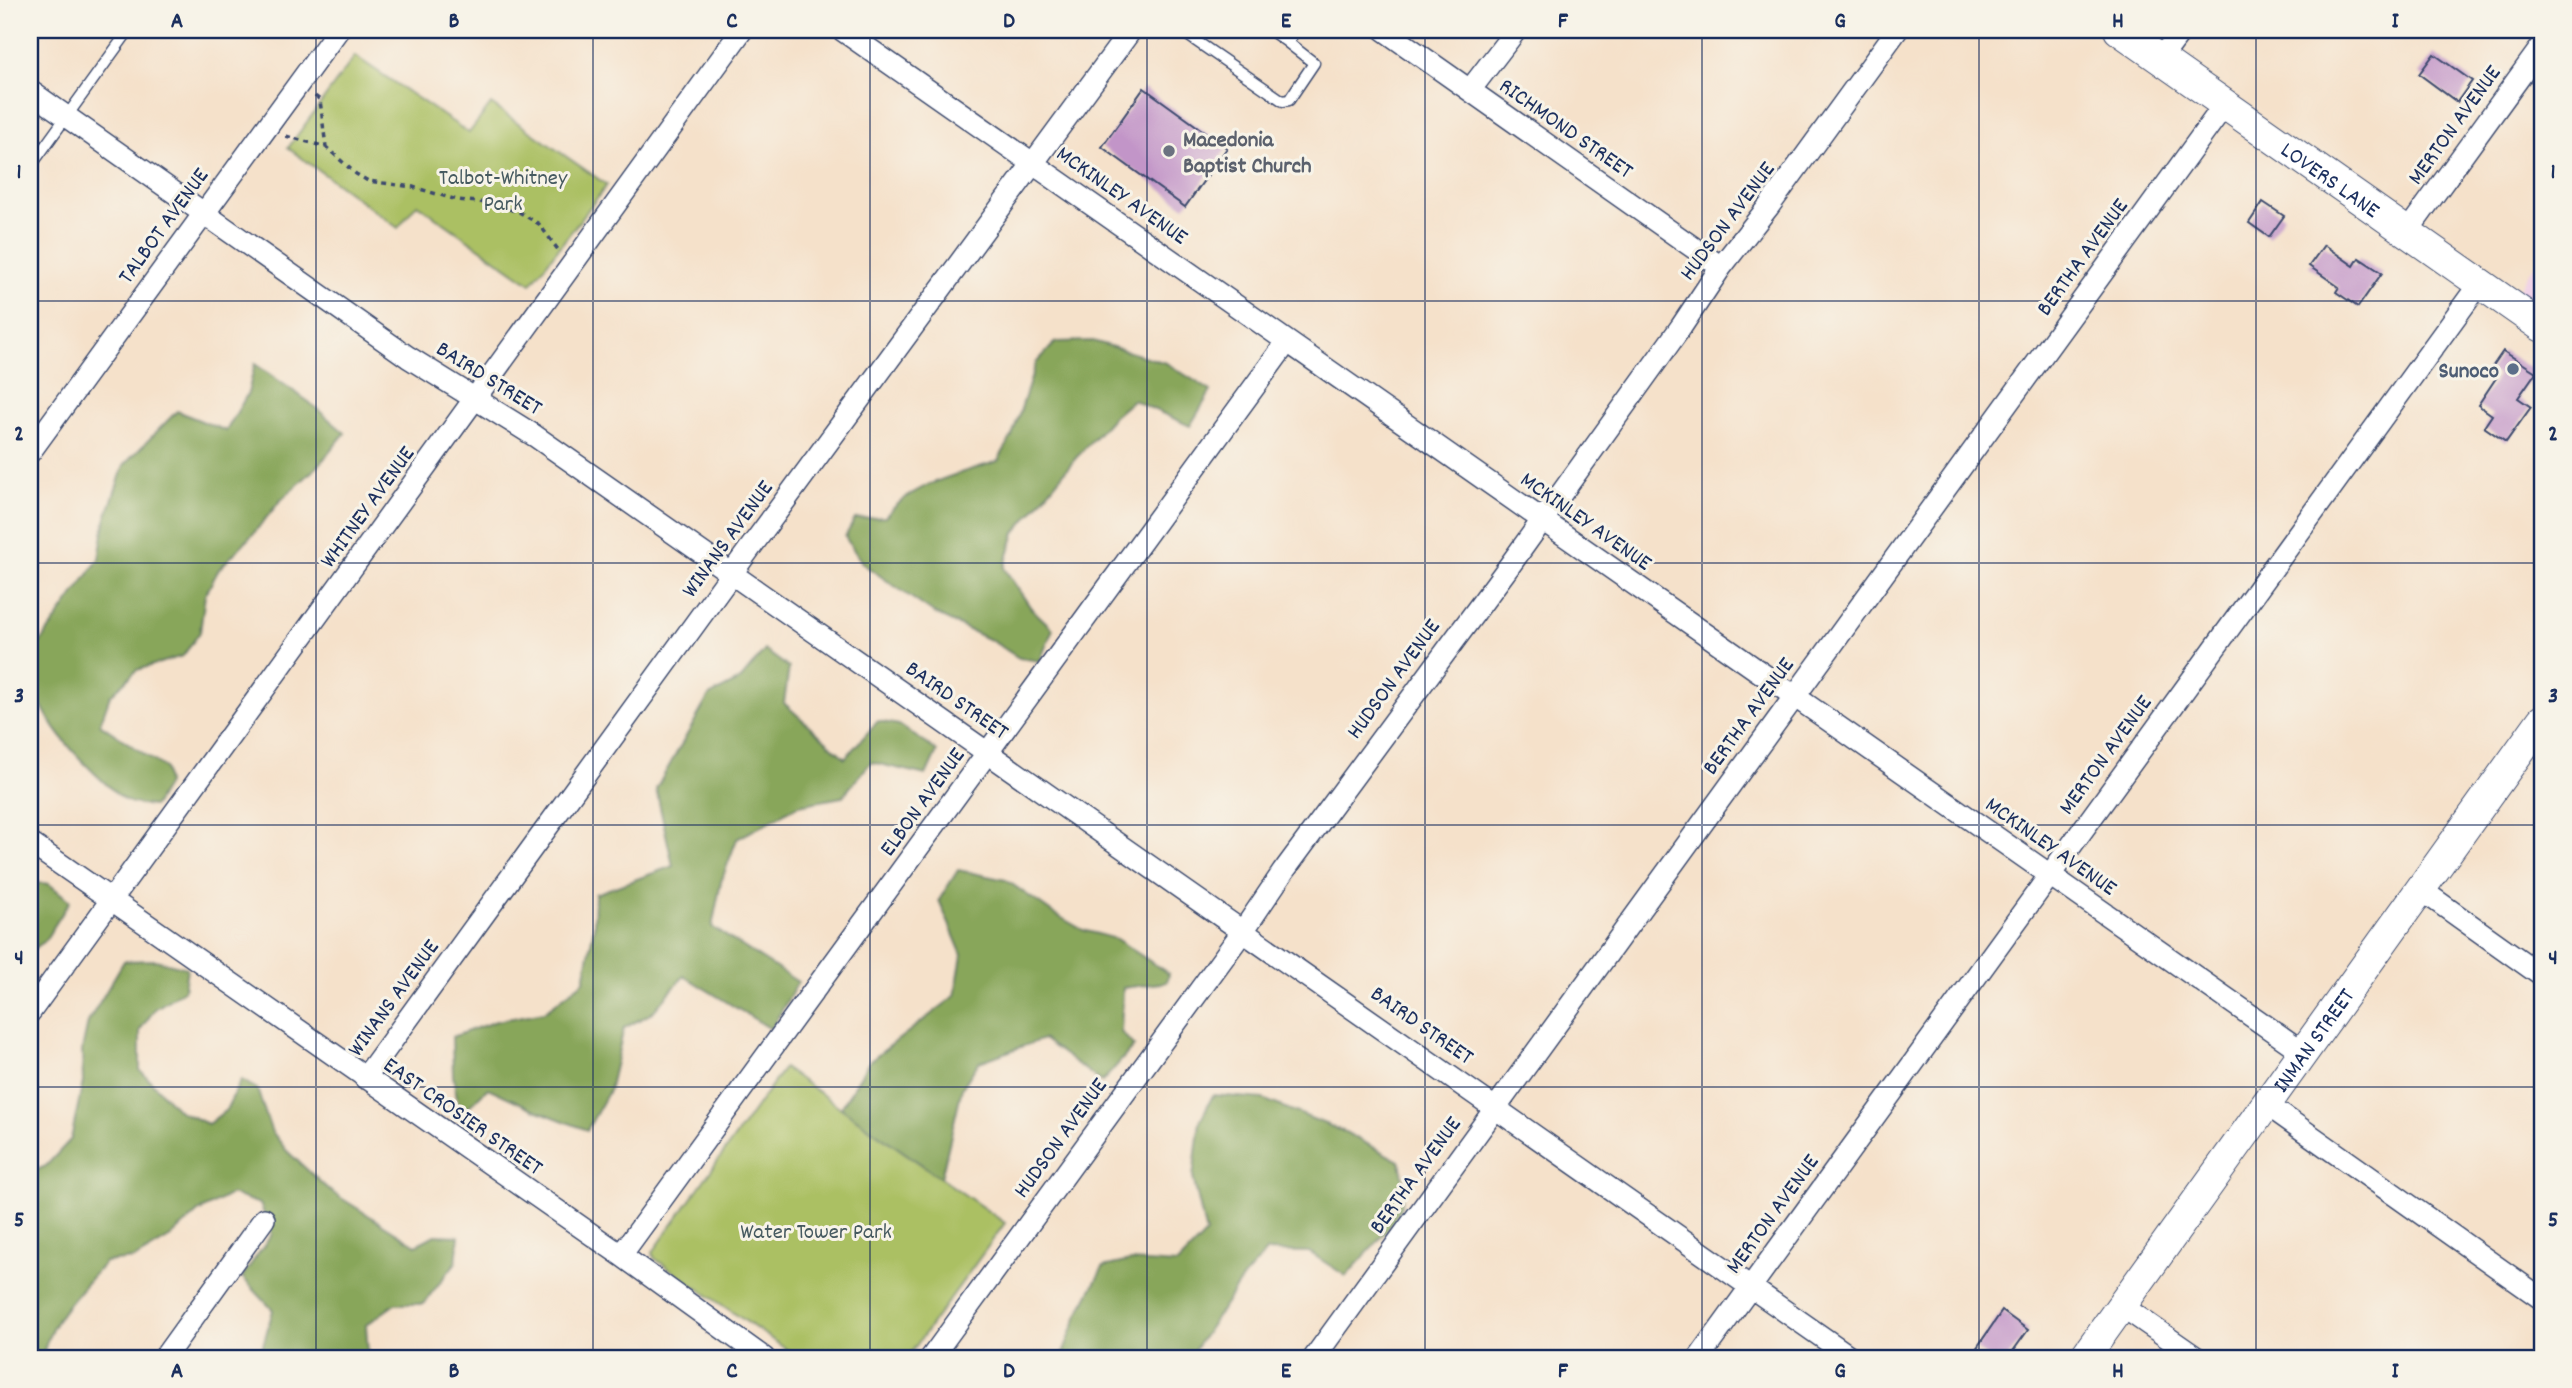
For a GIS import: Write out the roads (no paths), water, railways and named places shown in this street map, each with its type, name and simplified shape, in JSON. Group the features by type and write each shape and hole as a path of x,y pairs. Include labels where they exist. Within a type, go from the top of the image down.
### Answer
{"street":[{"name":"TALBOT AVENUE","path":"30,452 338,30"},
{"name":"WHITNEY AVENUE","path":"30,1012 742,30"},
{"name":"MCKINLEY AVENUE","path":"842,30 2303,1052"},
{"name":"WINANS AVENUE","path":"365,1079 1131,30"},
{"name":"RICHMOND STREET","path":"1384,30 1721,267"},
{"path":"1470,90 1516,30"},
{"name":"HUDSON AVENUE","path":"930,1358 1542,520 1721,267 1769,206 1897,30"},
{"name":"LOVERS LANE","path":"2119,30 2542,327"},
{"path":"2161,58 2182,30"},
{"name":"MERTON AVENUE","path":"2407,232 2542,46"},
{"name":"BAIRD STREET","path":"30,91 203,215 408,356 535,436 1852,1358"},
{"name":"BERTHA AVENUE","path":"1314,1358 2225,104"},
{"name":"MERTON AVENUE","path":"1699,1358 2480,283"},
{"name":"ELBON AVENUE","path":"621,1255 1287,342"},
{"name":"INMAN STREET","path":"2084,1358 2542,720"},
{"name":"EAST CROSIER STREET","path":"30,843 621,1255 764,1358"},
{"path":"2420,889 2542,976"},
{"path":"2266,1104 2542,1299"},
{"path":"164,1358 264,1219"},
{"path":"2122,1306 2197,1358"}],"lane":[{"path":"31,164 129,30"},
{"path":"1181,30 1283,101 1289,100 1314,63 1270,30"},
{"path":"1287,42 1296,30"}],"place":[{"name":"Macedonia Baptist Church","path":"1169,151"},
{"name":"Sunoco","path":"2513,369"}],"park label":[{"name":"Talbot-Whitney Park","path":"503,189"},
{"name":"Water Tower Park","path":"816,1230"}]}
